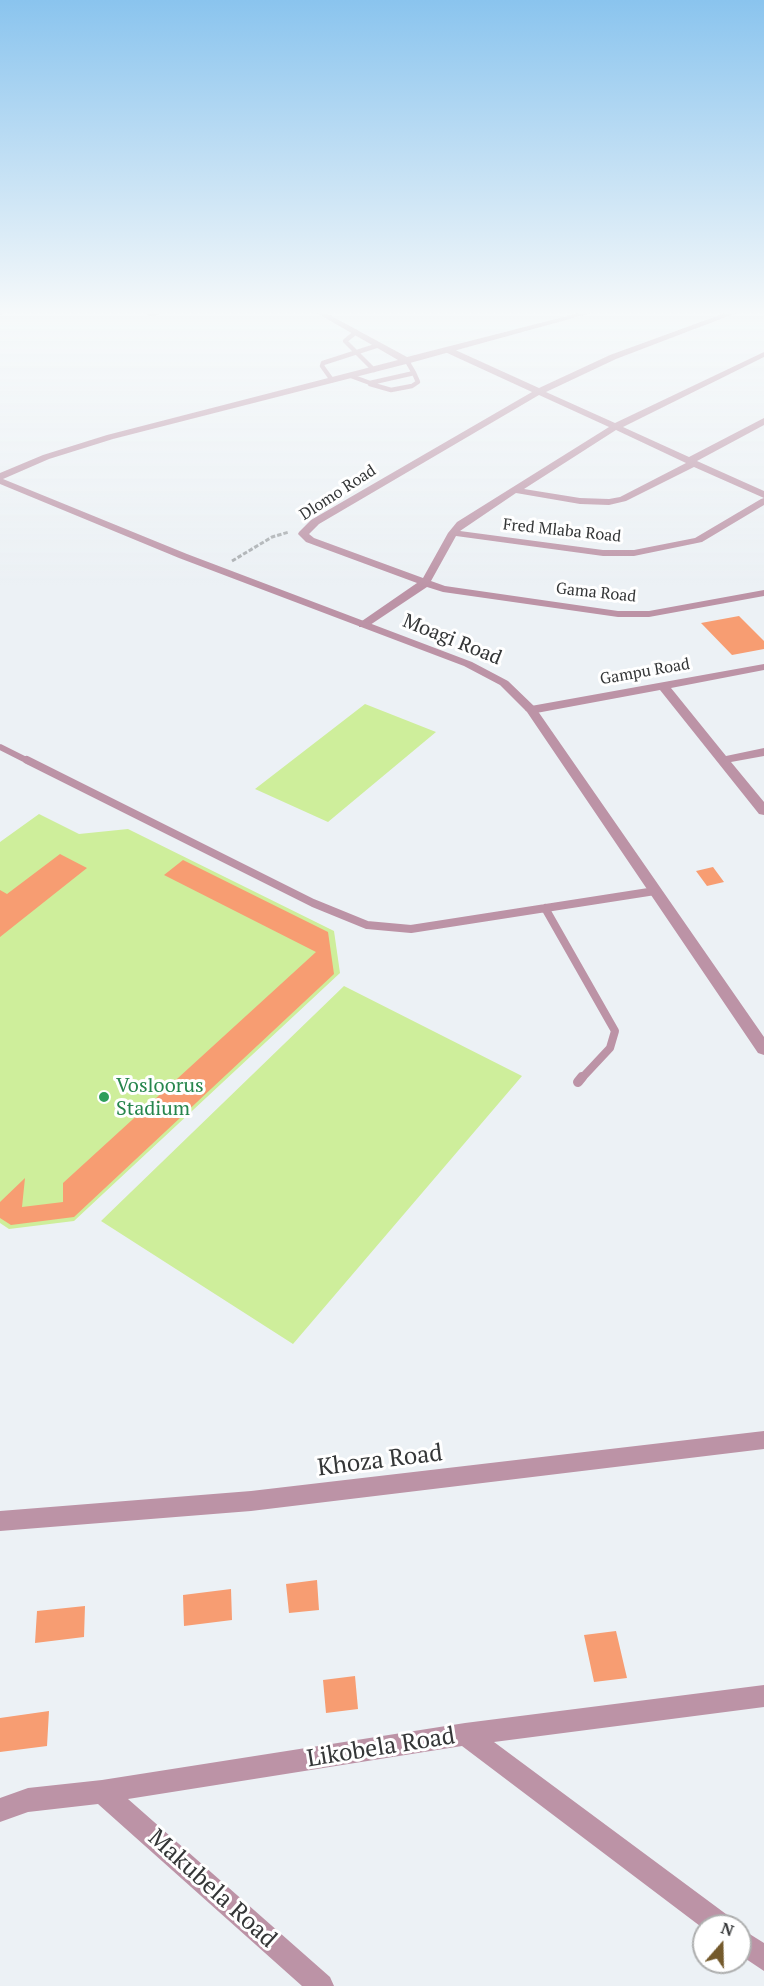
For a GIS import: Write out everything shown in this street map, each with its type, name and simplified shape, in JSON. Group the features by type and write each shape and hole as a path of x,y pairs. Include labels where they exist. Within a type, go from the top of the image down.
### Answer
{"street":[{"path":"0,479 46,457 238,405"},
{"name":"Dlomo Road","path":"425,583 310,540 303,534 307,529 515,405"},
{"path":"568,405 764,495"},
{"path":"363,625 425,583 453,533 461,524 615,427 661,405"},
{"path":"514,490 580,501 617,501 764,421"},
{"name":"Moagi Road","path":"0,479 219,569 492,675 512,690 531,710 764,1049"},
{"name":"Fred Mlaba Road","path":"453,533 603,553 634,553 698,540 764,501"},
{"name":"Gama Road","path":"425,583 454,591 630,615 656,613 764,593"},
{"name":"Gampu Road","path":"531,710 764,667"},
{"path":"663,686 764,811"},
{"path":"722,760 764,752"},
{"name":"Khoza Road","path":"0,1521 251,1501 764,1440"},
{"name":"Likobela Road","path":"0,1810 28,1800 102,1792 465,1734 764,1696"},
{"path":"465,1734 705,1914"},
{"name":"Makubela Road","path":"102,1792 321,1986"}],"lane":[{"path":"0,747 313,903 367,925 411,929 655,891"},
{"path":"545,908 615,1031 615,1038 610,1048 578,1082"}],"path":[{"path":"219,569 273,537 307,529"}],"green space":[{"path":"365,704 436,732 328,822 255,789"},
{"name":"Vosloorus Stadium","path":"39,814 79,834 128,829 334,931 340,973 74,1221 9,1229 0,1223 0,842"},
{"path":"344,986 522,1076 293,1344 101,1221"}],"building":[{"path":"739,616 764,641 764,649 732,655 701,623"},
{"path":"60,854 87,868 0,937 0,890 7,894"},
{"path":"183,860 328,932 334,974 74,1217 11,1225 0,1218 0,1202 25,1178 22,1207 63,1202 63,1183 316,952 164,875"},
{"path":"713,867 724,882 707,886 696,871"},
{"path":"317,1580 319,1610 289,1613 286,1584"},
{"path":"231,1589 232,1620 184,1626 183,1595"},
{"path":"85,1606 84,1637 35,1643 37,1611"},
{"path":"616,1631 627,1678 594,1682 584,1635"},
{"path":"355,1676 358,1709 326,1713 323,1680"},
{"path":"49,1711 47,1746 0,1752 0,1718"}],"place":[{"name":"Vosloorus Stadium","path":"104,1097"}]}
